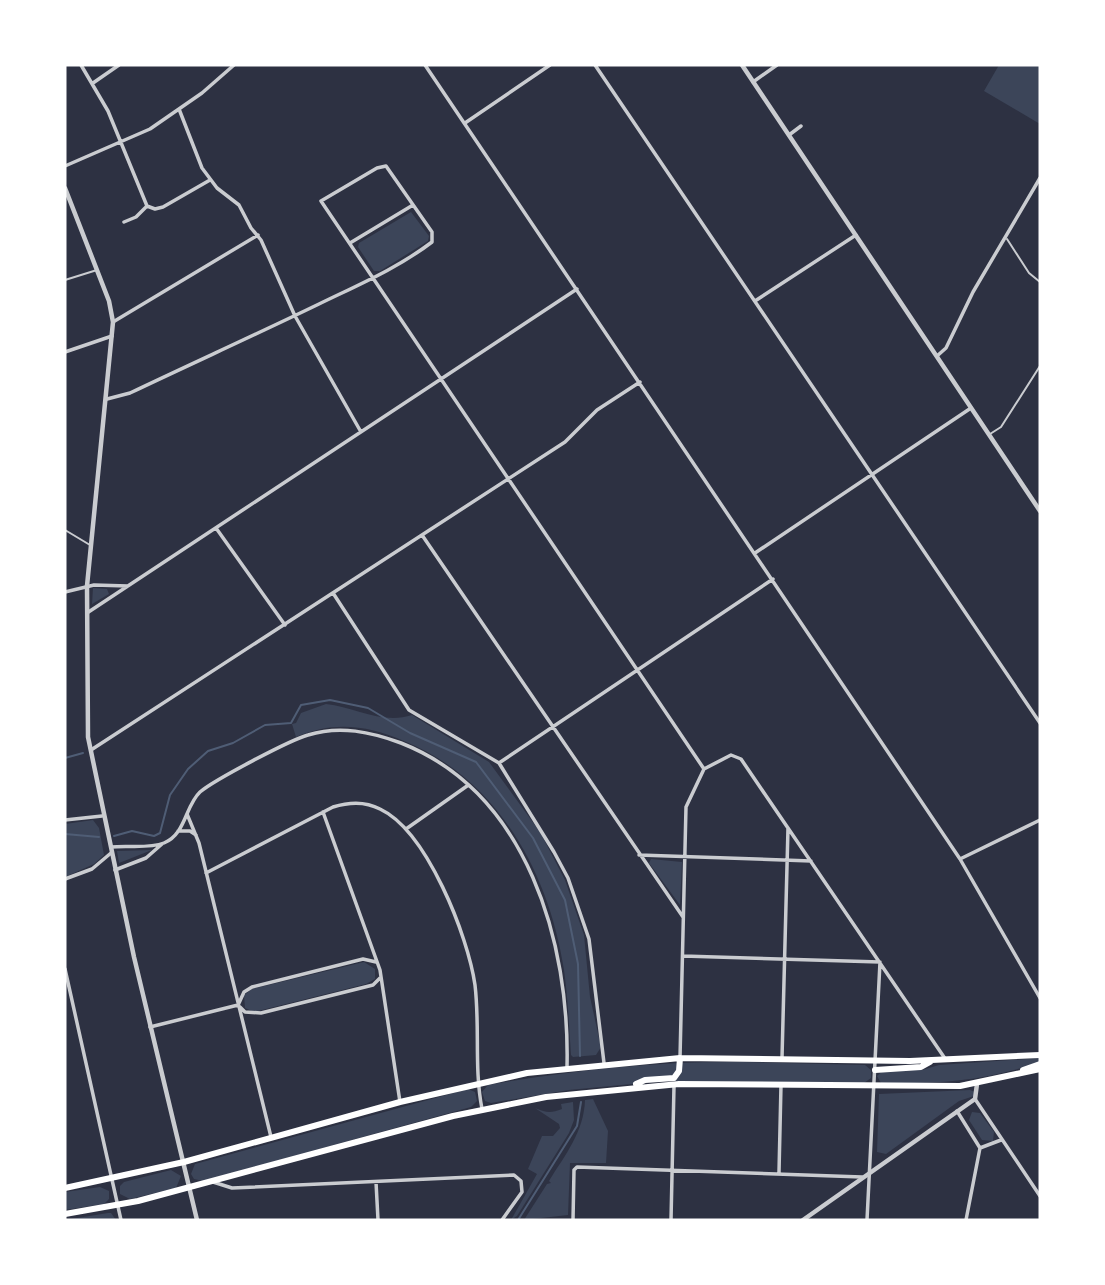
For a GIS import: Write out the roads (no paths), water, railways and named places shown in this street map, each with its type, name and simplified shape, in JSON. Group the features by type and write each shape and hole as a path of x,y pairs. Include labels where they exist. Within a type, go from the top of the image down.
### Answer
{"main road":[{"path":"65,1188 112,1180 184,1162 477,1083 567,1067 680,1058 931,1061 1040,1055"},
{"path":"631,1087 645,1080 674,1078 679,1071 680,1058"},
{"path":"875,1070 922,1067 931,1061"},
{"path":"1013,1076 1040,1064"},
{"path":"65,1214 118,1206 190,1188 482,1109 631,1087 674,1084 874,1088 977,1084 1040,1069"}],"street":[{"path":"81,65 93,83 122,144 147,206 155,209 173,203 210,180"},
{"path":"93,83 119,65"},
{"path":"65,166 122,144 179,109 234,65"},
{"path":"425,65 960,859 1040,998"},
{"path":"465,123 550,65"},
{"path":"596,65 1040,723"},
{"path":"741,65 1040,510"},
{"path":"753,82 777,65"},
{"path":"179,109 202,168 210,180 239,205 258,236 295,316 361,432"},
{"path":"789,135 802,126"},
{"path":"107,399 130,393 295,316 372,278 410,257 434,238 389,170 382,166 321,201 350,243 372,278 440,380 704,769"},
{"path":"937,356 946,348 1040,178"},
{"path":"65,188 97,270 113,322 87,586 85,689 89,751 150,1027 197,1220"},
{"path":"350,243 413,205"},
{"path":"124,222 136,217 147,206"},
{"path":"755,301 856,235"},
{"path":"113,322 258,236"},
{"path":"86,614 577,288"},
{"path":"65,352 113,336"},
{"path":"89,751 565,442 597,410 640,382"},
{"path":"755,552 971,408"},
{"path":"216,528 285,625"},
{"path":"422,535 684,919"},
{"path":"499,763 773,579"},
{"path":"65,592 87,586 130,586"},
{"path":"108,586 111,598"},
{"path":"333,593 409,710 499,763 568,878 594,961 594,991 604,1063"},
{"path":"114,870 146,858 178,831 199,793 306,735 338,729 367,732 416,750 467,786 507,831 541,893 562,973 567,1067"},
{"path":"680,1058 686,807 704,769 736,756 788,826 946,1060"},
{"path":"405,830 467,786"},
{"path":"206,873 342,804 368,804 387,812 405,830 440,882 468,949 477,1004 477,1083 482,1109"},
{"path":"323,813 378,963 400,1102"},
{"path":"187,814 196,835 206,873 271,1138"},
{"path":"65,820 102,816"},
{"path":"960,859 1040,820"},
{"path":"782,1059 788,826"},
{"path":"178,831 190,831 196,835"},
{"path":"109,847 164,843"},
{"path":"65,879 92,869 111,853"},
{"path":"639,855 811,860"},
{"path":"683,956 880,962"},
{"path":"238,1005 244,992 252,987 363,959 378,963"},
{"path":"867,1220 880,962"},
{"path":"65,969 121,1220"},
{"path":"238,1005 245,1012 261,1013 373,985 381,976"},
{"path":"150,1027 238,1005"},
{"path":"671,1220 674,1084"},
{"path":"977,1084 975,1099 1040,1196"},
{"path":"779,1172 781,1085"},
{"path":"803,1220 975,1099"},
{"path":"957,1111 980,1148 966,1220"},
{"path":"980,1148 1002,1140"},
{"path":"573,1220 575,1168 779,1172 862,1177"},
{"path":"213,1182 232,1188 501,1175 519,1178 522,1192 502,1220"},
{"path":"376,1182 378,1220"}],"lane":[{"path":"1006,236 1030,273 1040,282"},
{"path":"65,281 97,270"},
{"path":"989,435 1001,427 1040,366"},
{"path":"65,530 91,545"}],"waterway":[{"path":"114,836 132,831 154,836 160,833 170,795 188,769 208,751 233,743 265,725 291,723 301,705 330,700 368,708 410,733 476,762 533,838 565,900 578,964 580,1056"},
{"path":"65,758 83,753"},
{"path":"65,834 99,837"},
{"path":"518,1220 577,1126 581,1102"}]}
